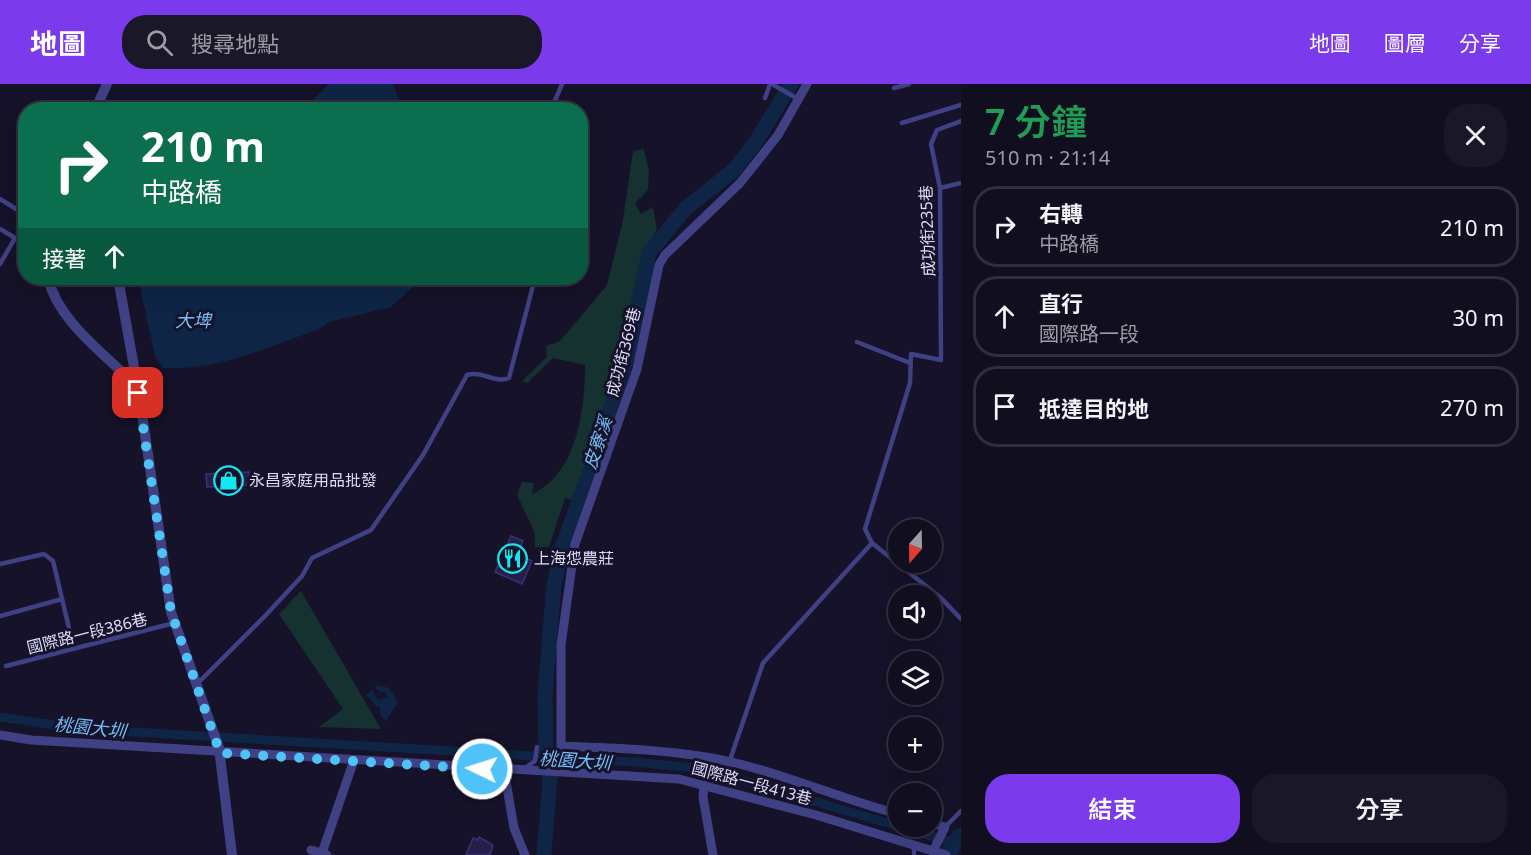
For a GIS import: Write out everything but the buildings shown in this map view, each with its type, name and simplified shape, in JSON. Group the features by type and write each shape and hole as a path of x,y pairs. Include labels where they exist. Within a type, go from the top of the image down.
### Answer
{"street":[{"path":"99,102 107,84"},
{"name":"成功街369巷","path":"561,746 561,645 575,544 637,369 660,266 665,255 740,183 778,135 807,84"},
{"path":"51,285 72,321 132,382 138,393"},
{"path":"119,285 174,623 207,721 220,750 232,855"},
{"path":"0,735 31,740 220,750 520,771"},
{"path":"561,746 632,749 707,757 888,811"},
{"path":"311,850 325,854 354,760"},
{"path":"504,770 514,828 525,855"},
{"name":"國際路一段413巷","path":"520,771 652,777 704,785 816,815 914,850 933,851 946,855"},
{"path":"704,785 703,797 713,855"},
{"path":"933,851 945,827 942,826"}],"lane":[{"path":"554,102 562,84"},
{"path":"765,99 771,84 797,98"},
{"path":"894,88 909,84"},
{"path":"902,123 961,105"},
{"name":"成功街235巷","path":"910,363 910,354 941,360 940,188 931,144 937,130 961,121"},
{"path":"940,188 961,183"},
{"path":"0,199 18,210"},
{"path":"0,229 18,238"},
{"path":"0,264 15,238"},
{"path":"195,686 266,616 302,576 312,558 371,530 423,455 467,375 475,373 498,379 509,378 533,285"},
{"path":"857,342 910,363 910,383 865,529 872,543 941,598 961,619"},
{"path":"729,763 763,663 872,543"},
{"path":"0,564 44,554 49,556 53,561 74,649"},
{"path":"542,560 571,565"},
{"path":"0,616 62,599"},
{"name":"國際路一段386巷","path":"6,666 174,623"},
{"path":"558,773 561,746"},
{"path":"520,771 535,760 537,747"},
{"path":"945,827 961,811"}],"green space":[{"path":"644,149 649,172 648,190 635,203 641,214 653,207 657,229 644,253 624,354 574,501 565,498 549,547 535,547 534,531 517,495 522,482 534,483 532,494 547,485 569,456 580,420 585,365 553,358 527,383 522,381 547,357 546,346 560,341 607,285 623,220 633,151"},
{"path":"301,591 381,729 319,727 343,709 279,614"}],"water":[{"path":"329,84 393,84 399,102 310,102"},
{"name":"大埤","path":"140,285 415,285 391,307 329,322 319,329 223,362 183,368 163,368 155,356"},
{"path":"377,685 389,688 398,702 386,721 380,715 380,707 376,706 366,694 372,690 378,700 387,697 386,692 380,692 375,687"},
{"path":"961,827 961,847 957,855 936,855 953,831"}],"waterway":[{"name":"皮寮溪","path":"544,855 550,778 546,757 545,694 554,584 563,545 595,457 628,354 649,253 685,209 733,171 757,140 791,84"},
{"name":"桃園大圳","path":"0,717 83,729 634,762 705,769 961,845"}],"place":[{"name":"永昌家庭用品批發","path":"228,480"},
{"name":"上海怹農莊","path":"513,558"}],"route":[{"path":"138,393 171,612 220,753 482,769"}]}
